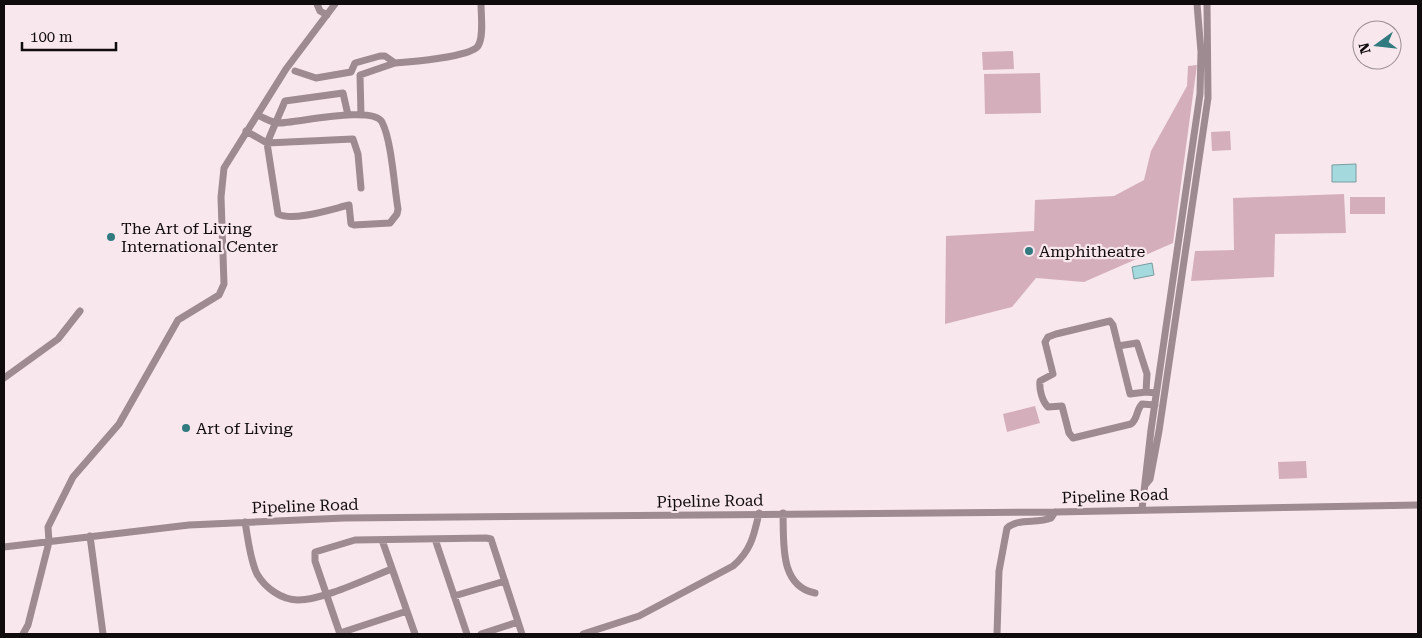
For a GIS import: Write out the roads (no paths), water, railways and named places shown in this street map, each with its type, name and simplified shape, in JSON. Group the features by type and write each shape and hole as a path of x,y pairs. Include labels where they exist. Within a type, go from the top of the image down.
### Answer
{"street":[{"path":"316,4 320,11 327,14"},
{"path":"23,634 28,625 49,542 48,527 73,477 119,424 178,320 219,295 224,284 221,197 224,168 286,69 335,4"},
{"path":"361,115 360,75 395,63 464,53 475,49 479,45 480,38 481,4"},
{"path":"1146,484 1150,479 1159,431 1199,170 1208,98 1205,52 1197,4"},
{"path":"1142,509 1146,484 1144,478 1200,94 1205,52 1207,4"},
{"path":"295,72 316,78 350,72 354,63 380,56 385,56 395,63"},
{"path":"257,115 277,124 348,115 376,116 381,120 386,135 398,209 397,214 390,223 354,226 351,224 348,205 304,215 284,216 278,214 267,143 277,124 285,102 338,92 345,96 348,115"},
{"path":"246,132 267,143 353,139 358,154 361,188"},
{"path":"4,378 58,339 80,311"},
{"path":"1155,404 1142,404 1139,407 1135,420 1131,424 1073,438 1069,433 1062,406 1048,407 1044,404 1039,386 1040,381 1053,374 1045,342 1048,337 1110,321 1113,325 1130,394 1156,393"},
{"path":"1118,346 1137,343 1147,374 1146,392"},
{"name":"Pipeline Road","path":"4,546 189,525 344,518 545,518 783,513 1054,512 1418,505"},
{"path":"997,634 999,570 1006,528 1012,524 1042,522 1052,518 1054,512"},
{"path":"783,513 784,552 790,576 798,587 815,593"},
{"path":"583,634 639,616 733,566 743,558 751,545 759,514"},
{"path":"245,522 256,572 263,583 288,599 300,600 327,594 392,568"},
{"path":"90,536 103,634"},
{"path":"435,539 468,634"},
{"path":"407,611 340,634 315,560 315,552 355,540 491,539 522,634"},
{"path":"382,540 415,634"},
{"path":"454,596 505,581"},
{"path":"481,634 518,622"}],"water":[{"path":"1356,164 1356,182 1332,182 1332,165"},
{"path":"1152,263 1154,275 1134,279 1132,267"}],"place":[{"name":"The Art of Living International Center","path":"111,237"},
{"name":"Amphitheatre","path":"1029,251"},
{"name":"Art of Living","path":"186,428"}]}
